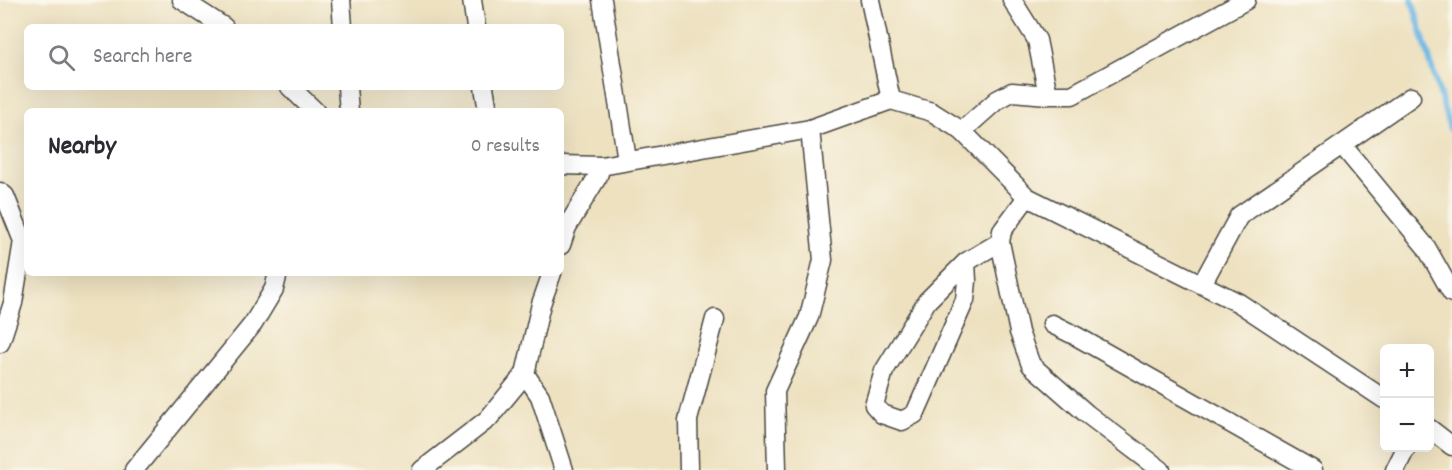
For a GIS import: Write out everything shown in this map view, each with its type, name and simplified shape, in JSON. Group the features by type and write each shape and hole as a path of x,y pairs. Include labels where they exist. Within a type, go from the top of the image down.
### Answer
{"street":[{"path":"182,0 219,24"},
{"path":"341,0 343,24"},
{"path":"472,0 476,24"},
{"path":"602,0 627,160"},
{"path":"870,0 891,100"},
{"path":"1012,0 1037,40 1048,95"},
{"path":"962,131 997,100 1012,92 1072,94 1246,0"},
{"path":"293,90 312,108"},
{"path":"347,90 349,108"},
{"path":"484,90 488,108"},
{"path":"1202,284 1239,216 1411,97"},
{"path":"564,165 601,166 810,129 891,100 932,112 962,131 1027,197 1239,303 1382,398"},
{"path":"777,470 775,391 809,317 823,260 810,129"},
{"path":"1342,145 1426,248 1452,293"},
{"path":"564,236 567,227 598,176 601,166"},
{"path":"0,192 5,196 23,241 13,303 0,343"},
{"path":"1027,197 1002,231 1000,242 1019,332 1031,365 1087,414 1161,470"},
{"path":"966,262 968,281 965,300 915,414 902,421 882,414 874,405 884,371 927,301 966,262 1000,242"},
{"path":"134,470 253,324 274,289 277,276"},
{"path":"422,470 488,419 525,374 541,304 551,276"},
{"path":"689,470 688,420 716,319"},
{"path":"1052,324 1313,470"},
{"path":"525,374 540,396 564,470"},
{"path":"1434,432 1452,446"},
{"path":"1395,470 1404,452"}],"waterway":[{"path":"1412,0 1450,129 1452,129"}]}
